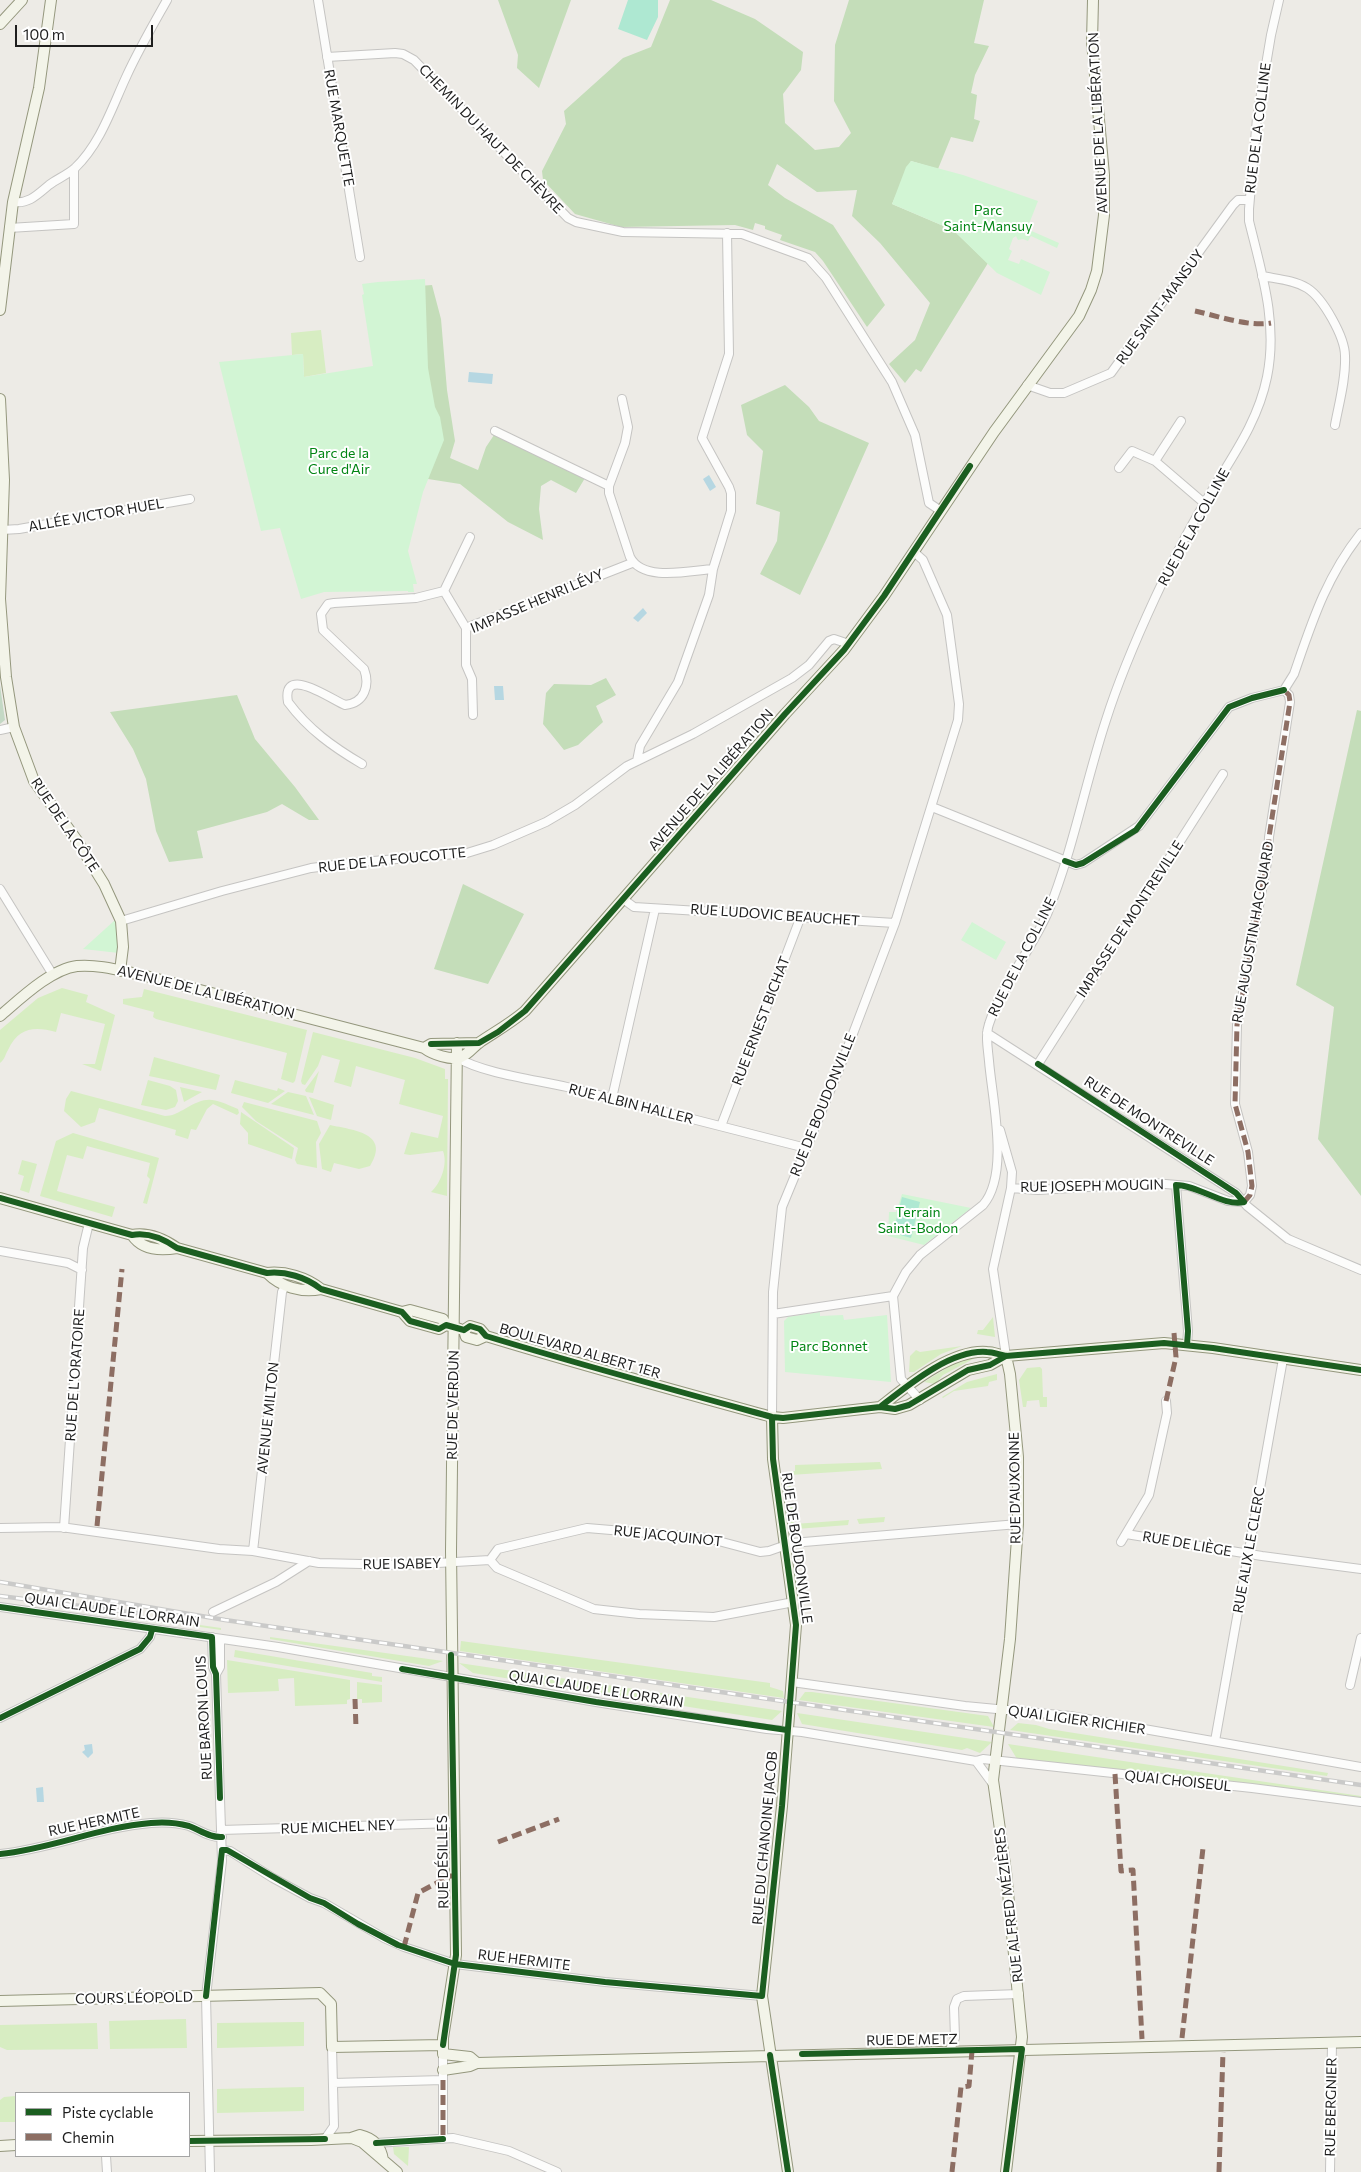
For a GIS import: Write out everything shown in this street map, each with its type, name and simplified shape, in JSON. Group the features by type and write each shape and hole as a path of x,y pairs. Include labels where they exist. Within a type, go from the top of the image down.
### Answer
{"main road":[{"path":"0,24 22,0"},
{"path":"0,310 13,202 39,88 51,0"},
{"name":"AVENUE DE LA LIBÉRATION","path":"0,1016 53,975 76,966 120,971 188,986 458,1058 469,1053 479,1043 498,1032 525,1011 849,644 1027,385 1079,316 1091,290 1098,264 1105,202 1093,61 1093,0"},
{"name":"RUE DE LA CÔTE","path":"0,399 4,480 0,599 3,654 14,727 34,781 94,867 121,921"},
{"path":"120,971 123,947 121,921"},
{"name":"RUE DE VERDUN","path":"451,1677 455,1328 453,1248 457,1043"},
{"name":"AVENUE DE LA LIBÉRATION","path":"424,1048 431,1044 479,1043"},
{"name":"BOULEVARD ALBERT 1ER","path":"0,1198 132,1235 141,1233 166,1240 176,1248 267,1273 279,1272 312,1281 321,1289 402,1312 410,1321 439,1329 470,1326 480,1329 486,1336 772,1417 801,1418 880,1407 895,1409 920,1400 976,1367 990,1365 1006,1356"},
{"name":"BOULEVARD ALBERT 1ER","path":"267,1273 275,1282 285,1286 308,1292 321,1289"},
{"path":"880,1407 908,1386 958,1356 986,1352 1006,1356 1141,1344 1187,1345 1361,1370"},
{"name":"RUE D'AUXONNE","path":"995,1761 1010,1639 1018,1524 1018,1457 1010,1374 1006,1356"},
{"name":"RUE DE BOUDONVILLE","path":"772,1417 773,1459 796,1626 792,1682"},
{"name":"RUE DÉSILLES","path":"443,2049 455,1964 455,1823 451,1677"},
{"name":"RUE DU CHANOINE JACOB","path":"788,2172 762,1996 782,1806 792,1682"},
{"name":"RUE ALFRED MÉZIÈRES","path":"995,1761 993,1784 1006,1872 1019,1994 1022,2049 1006,2172"},
{"name":"COURS LÉOPOLD","path":"0,2001 320,1993 331,2004 332,2047"},
{"name":"RUE DE METZ","path":"477,2063 1361,2042"},
{"path":"332,2047 443,2049 470,2057 477,2063 443,2075"},
{"path":"190,2141 325,2139 348,2138 360,2135 376,2143 389,2167"},
{"path":"348,2138 362,2142 389,2167"},
{"path":"0,2146 15,2145"}],"street":[{"path":"13,202 23,203 30,200 56,179 74,169 99,136 134,60 167,0"},
{"name":"RUE MARQUETTE","path":"318,0 360,257"},
{"name":"RUE DE LA COLLINE","path":"987,1033 999,999 1048,912 1113,699 1152,605 1204,503 1248,434 1266,383 1272,328 1250,221 1249,200 1257,118 1279,0"},
{"name":"CHEMIN DU HAUT DE CHÈVRE","path":"327,57 399,53 414,60 571,220 623,232 727,233 750,236 808,258 819,270 892,382 915,435 929,503 941,511"},
{"path":"9,228 74,224 74,169"},
{"name":"RUE SAINT-MANSUY","path":"1027,385 1050,393 1064,393 1111,373 1233,205 1238,200 1249,200"},
{"path":"637,761 640,746 678,682 709,595 712,569 732,505 729,487 702,438 729,354 727,233"},
{"path":"1262,276 1293,282 1306,287 1314,294 1336,326 1342,340 1345,355 1335,425"},
{"path":"622,399 628,427 625,443 609,486 612,502 632,563 643,571 653,573 712,569"},
{"path":"1155,461 1181,421"},
{"path":"494,431 609,486"},
{"path":"1119,468 1132,451 1155,461 1204,503"},
{"name":"ALLÉE VICTOR HUEL","path":"2,530 190,499"},
{"path":"932,807 1076,865 1083,863 1136,830 1229,708 1252,698 1284,690 1294,674 1324,592 1340,561 1361,534"},
{"path":"362,764 316,734 288,702 287,695 289,690 301,684 311,686 345,705 357,702 366,689 364,669 323,630 320,623 321,614 328,604 416,598 444,591 470,537"},
{"name":"RUE DE BOUDONVILLE","path":"772,1417 774,1395 773,1314 780,1214 846,1052 895,923 956,729 958,704 947,615 923,560 914,552"},
{"name":"IMPASSE HENRI LÉVY","path":"473,715 472,680 466,665 466,628 632,563"},
{"path":"444,591 466,628"},
{"name":"RUE DE LA FOUCOTTE","path":"121,921 222,891 311,868 477,851 546,822 575,805 627,766 693,734 792,678 809,664 829,641 834,639 849,644"},
{"name":"RUE AUGUSTIN HACQUARD","path":"1244,1202 1250,1195 1252,1186 1248,1152 1235,1104 1237,1025 1268,857 1269,836 1290,702 1289,695 1284,690"},
{"path":"0,730 14,727"},
{"name":"IMPASSE DE MONTREVILLE","path":"1038,1064 1223,774"},
{"path":"0,889 53,975"},
{"name":"RUE LUDOVIC BEAUCHET","path":"623,899 634,907 895,923"},
{"path":"612,1098 655,908"},
{"name":"RUE ERNEST BICHAT","path":"721,1126 801,916"},
{"path":"920,1400 901,1379 893,1296 906,1272 920,1255 986,1201 991,1190 997,1158 997,1124 987,1033"},
{"name":"RUE DE MONTREVILLE","path":"987,1033 1236,1193 1244,1202"},
{"name":"RUE ALBIN HALLER","path":"458,1058 465,1063 513,1076 612,1098 806,1148"},
{"name":"RUE D'AUXONNE","path":"997,1124 1012,1172 1011,1188 993,1269 1006,1356"},
{"path":"997,1158 1009,1159"},
{"name":"RUE JOSEPH MOUGIN","path":"1011,1188 1038,1190 1146,1183 1190,1186 1232,1202 1244,1202 1288,1240 1361,1270"},
{"path":"1176,1185 1188,1331 1187,1345"},
{"name":"RUE DE L'ORATOIRE","path":"64,1528 83,1248 89,1223"},
{"path":"0,1251 68,1263 82,1270"},
{"name":"AVENUE MILTON","path":"253,1551 282,1292 285,1286"},
{"path":"773,1314 893,1296"},
{"name":"RUE ALIX LE CLERC","path":"1215,1741 1283,1359"},
{"path":"1121,1542 1149,1495 1167,1413 1166,1401"},
{"name":"RUE JACQUINOT","path":"490,1560 498,1549 587,1528 707,1538 760,1552 769,1551 784,1544 1018,1524"},
{"name":"RUE ISABEY","path":"0,1528 64,1528 219,1549 253,1551 309,1561 345,1564 403,1565 490,1560"},
{"name":"RUE DE LIÈGE","path":"1126,1534 1361,1570"},
{"path":"490,1560 497,1568 594,1609 639,1614 714,1617 794,1602"},
{"path":"213,1612 276,1582 309,1561"},
{"name":"QUAI CLAUDE LE LORRAIN","path":"0,1607 354,1659 596,1702 787,1730 976,1761 983,1759 995,1761"},
{"path":"0,1718 140,1648 150,1637 152,1630"},
{"name":"RUE BARON LOUIS","path":"210,2172 206,1996 222,1850 216,1674 214,1667 216,1638"},
{"path":"1350,1685 1361,1638"},
{"name":"QUAI LIGIER RICHIER","path":"792,1682 1002,1710 1070,1716 1361,1767"},
{"path":"976,1761 993,1784"},
{"name":"QUAI CHOISEUL","path":"995,1761 1252,1788 1361,1802"},
{"name":"RUE HERMITE","path":"0,1854 28,1851 119,1827 154,1823 186,1826 216,1837 222,1834"},
{"name":"RUE MICHEL NEY","path":"222,1834 455,1823"},
{"name":"RUE HERMITE","path":"222,1850 230,1852 310,1898 324,1903 384,1938 455,1964 605,1982 762,1996"},
{"path":"949,2052 955,2038 954,2007 957,1999 964,1996 1019,1994"},
{"name":"RUE BERGNIER","path":"1330,2172 1332,2043"},
{"path":"325,2139 334,2126 332,2047"},
{"path":"443,2049 443,2139"},
{"path":"333,2082 443,2075"},
{"path":"334,2126 348,2138"},
{"path":"376,2143 453,2138 509,2151 557,2172"},
{"path":"106,2157 106,2172"}],"green space":[{"path":"498,0 571,0 539,88 517,68 518,55"},
{"path":"628,0 658,0 658,17 647,40 618,29"},
{"path":"670,0 711,0 755,19 803,52 801,70 783,94 785,123 815,150 839,147 851,133 834,101 835,45 849,0 984,0 974,43 989,46 975,75 971,93 977,95 974,119 980,121 973,142 951,137 938,169 911,161 892,204 953,230 988,263 921,372 916,369 905,383 889,364 915,340 930,303 880,243 852,216 857,190 817,192 777,164 768,185 785,198 833,225 885,305 867,327 815,252 780,240 782,235 765,229 765,226 755,223 753,230 735,225 621,227 575,214 543,180 542,171 566,124 564,111 623,58 651,47"},
{"name":"Parc Saint-Mansuy","path":"911,161 963,175 1038,201 1027,229 1059,243 1057,248 1031,236 1028,241 1018,240 1016,236 1013,238 1009,249 1012,251 1008,260 1019,264 1021,259 1050,272 1041,295 997,273 953,230 892,204 906,167"},
{"name":"Parc de la Cure d'Air","path":"425,279 428,368 435,407 440,417 444,440 423,492 408,551 417,584 413,584 414,592 324,592 301,599 280,528 261,531 219,362 303,354 304,377 373,366 362,284"},
{"path":"432,285 441,319 447,390 455,441 450,458 478,470 486,447 494,435 585,478 576,493 551,480 541,486 539,509 543,540 508,522 460,484 428,479 353,440 406,287"},
{"path":"321,330 326,373 304,377 303,354 292,355 291,333"},
{"path":"785,385 809,407 819,421 869,443 800,595 760,574 777,541 780,512 756,504 763,451 747,435 741,405"},
{"path":"606,678 616,695 596,706 603,722 578,745 564,750 543,724 546,693 554,684 591,685"},
{"path":"0,685 5,720 0,724"},
{"path":"237,695 255,739 295,787 319,820 309,820 282,804 267,812 197,831 203,858 169,862 156,831 146,779 133,749 110,712"},
{"path":"1357,710 1361,711 1361,1196 1318,1139 1334,1007 1296,985"},
{"path":"463,884 524,914 488,984 434,969"},
{"path":"115,920 119,953 83,949"},
{"path":"972,922 1006,942 996,960 961,940"},
{"path":"62,988 88,995 86,1002 115,1015 101,1071 82,1064 95,1064 105,1024 61,1013 56,1032 35,1029 23,1032 12,1042 0,1063 0,1030 38,998"},
{"path":"144,989 307,1030 295,1081 293,1083 281,1079 287,1053 156,1019 153,1017 154,1012 123,1004 123,999 142,997"},
{"path":"313,1032 415,1058 445,1069 445,1079 448,1079 447,1196 431,1192 438,1184 443,1173 445,1162 443,1151 404,1154 411,1132 438,1138 443,1116 399,1104 405,1080 356,1066 351,1087 334,1082 340,1060 322,1055 318,1066 305,1085 302,1084 301,1081"},
{"path":"154,1057 220,1075 216,1090 149,1076"},
{"path":"319,1071 313,1093 306,1092 305,1090"},
{"path":"148,1080 170,1086 176,1090 178,1101 175,1107 166,1110 141,1105"},
{"path":"235,1080 277,1091 278,1088 285,1091 268,1103 231,1093"},
{"path":"180,1087 202,1092 184,1102"},
{"path":"71,1091 165,1116 205,1100 222,1102 238,1109 239,1113 237,1115 213,1104 207,1109 196,1130 191,1129 188,1139 175,1135 176,1130 99,1108 95,1122 81,1127 64,1111 66,1099"},
{"path":"288,1092 306,1096 314,1115 271,1104"},
{"path":"309,1097 334,1105 331,1120 317,1116"},
{"path":"244,1102 317,1121 321,1133 316,1142 317,1168 297,1164 295,1160 298,1148 256,1121 242,1107"},
{"path":"241,1112 294,1148 292,1159 248,1144 248,1133 240,1124"},
{"path":"330,1125 358,1131 373,1140 376,1146 375,1155 370,1166 359,1169 334,1163 331,1172 322,1169 319,1144"},
{"path":"73,1133 159,1158 147,1204 143,1203 150,1179 147,1176 150,1163 87,1146 83,1159 67,1155 57,1191 115,1207 112,1217 40,1196 56,1141"},
{"path":"22,1160 37,1164 29,1193 20,1190 24,1176 18,1174"},
{"name":"Terrain Saint-Bodon","path":"902,1194 971,1208 924,1245 888,1236 889,1212 896,1212"},
{"path":"902,1197 920,1202 911,1238 893,1233"},
{"name":"Parc Bonnet","path":"820,1312 820,1316 843,1315 844,1320 887,1315 891,1382 785,1372 784,1321 788,1317"},
{"path":"993,1317 995,1337 977,1334 978,1330 983,1330"},
{"path":"962,1346 941,1354 914,1372 909,1372 910,1356 916,1350 920,1352"},
{"path":"975,1358 943,1375 935,1384 924,1382 955,1363"},
{"path":"1040,1367 1042,1369 1043,1397 1047,1397 1047,1407 1040,1407 1039,1400 1027,1401 1026,1407 1023,1407 1019,1380 1027,1368"},
{"path":"997,1374 997,1380 989,1382 988,1386 954,1391 942,1397 967,1382"},
{"path":"880,1462 882,1469 790,1475 791,1494 789,1495 788,1472 795,1471 795,1465"},
{"path":"789,1505 792,1506 794,1524 849,1520 848,1525 796,1529 790,1524"},
{"path":"885,1517 884,1522 859,1524 857,1519"},
{"path":"139,1618 221,1628 221,1630"},
{"path":"270,1637 443,1661 429,1666 270,1639"},
{"path":"461,1641 770,1683 770,1687 783,1691 784,1698 460,1651"},
{"path":"235,1650 372,1673 372,1676 382,1677 382,1682 234,1657"},
{"path":"227,1660 350,1680 350,1699 347,1700 347,1704 295,1706 294,1678 278,1679 279,1691 228,1693"},
{"path":"459,1663 782,1711 772,1720 473,1673"},
{"path":"357,1682 382,1685 382,1702 362,1703 362,1699 357,1699"},
{"path":"805,1692 988,1716 994,1727 799,1700"},
{"path":"797,1713 992,1742 980,1753 967,1748 962,1750 802,1724"},
{"path":"1018,1723 1328,1773 1327,1776 1010,1730"},
{"path":"1008,1744 1361,1796 1361,1798 1017,1759"},
{"path":"186,2019 187,2048 110,2049 109,2021"},
{"path":"304,2022 304,2046 217,2048 217,2023"},
{"path":"97,2023 98,2049 7,2050 0,2047 0,2025"},
{"path":"304,2087 304,2111 217,2113 217,2089"},
{"path":"15,2096 15,2122 0,2122 0,2100 4,2097"},
{"path":"393,2147 409,2147 408,2166 394,2154"}],"water":[{"path":"469,372 493,374 492,384 468,382"},
{"path":"709,475 716,487 710,491 703,479"},
{"path":"643,608 647,613 638,622 633,618"},
{"path":"494,686 503,686 504,700 495,700"},
{"path":"92,1744 93,1753 88,1758 82,1752 85,1750 84,1745"},
{"path":"43,1787 44,1802 37,1802 36,1788"}],"railway":[{"path":"0,1582 225,1620 1361,1785"},
{"path":"0,1596 137,1613"}],"marked path":[{"path":"1195,311 1253,324 1271,323"},
{"path":"1244,1202 1250,1195 1252,1186 1248,1152 1235,1104 1237,1025 1268,857 1269,837 1290,702 1289,695 1284,690"},
{"path":"97,1526 122,1269"},
{"path":"1166,1401 1176,1357 1174,1333"},
{"path":"355,1699 356,1728"},
{"path":"1115,1774 1121,1871 1133,1870 1142,2039"},
{"path":"498,1842 559,1819"},
{"path":"1182,2038 1203,1848"},
{"path":"404,1947 418,1893 450,1876 455,1876"},
{"path":"952,2172 961,2087 969,2086 972,2051"},
{"path":"1219,2172 1223,2052"},
{"path":"443,2080 443,2139"}],"cycle path":[{"path":"431,1044 479,1043 498,1032 525,1011 785,714 844,650 884,596 970,466"},
{"path":"1065,861 1076,865 1083,863 1136,830 1229,707 1252,698 1284,690"},
{"path":"1038,1064 1236,1193 1244,1202"},
{"path":"1187,1345 1188,1331 1176,1185 1193,1188 1219,1199 1236,1203 1244,1202"},
{"path":"0,1198 132,1235 144,1234 156,1237 177,1248 267,1273 295,1276 309,1281 321,1289 402,1312 410,1321 439,1329 446,1325 464,1330"},
{"path":"464,1330 470,1326 480,1329 486,1336 522,1347 772,1417 783,1418 880,1407 895,1409 909,1405 968,1370 990,1365 1006,1356"},
{"path":"880,1407 930,1370 959,1356 973,1353 989,1352 1006,1356 1164,1343 1213,1348 1361,1370"},
{"path":"206,1996 222,1850 227,1850 310,1898 324,1903 398,1945 455,1964 605,1982 762,1996 782,1806 796,1625 773,1459 772,1417"},
{"path":"0,1607 212,1637 213,1667 216,1674 220,1798"},
{"path":"0,1718 140,1649 150,1637 152,1630"},
{"path":"443,2045 456,1955 451,1655"},
{"path":"402,1669 596,1702 787,1730"},
{"path":"0,1854 38,1848 132,1825 151,1823 185,1825 209,1835 222,1837"},
{"path":"802,2054 1022,2049 1006,2172"},
{"path":"770,2055 788,2172"},
{"path":"190,2141 325,2139"},
{"path":"376,2143 443,2139"}]}
